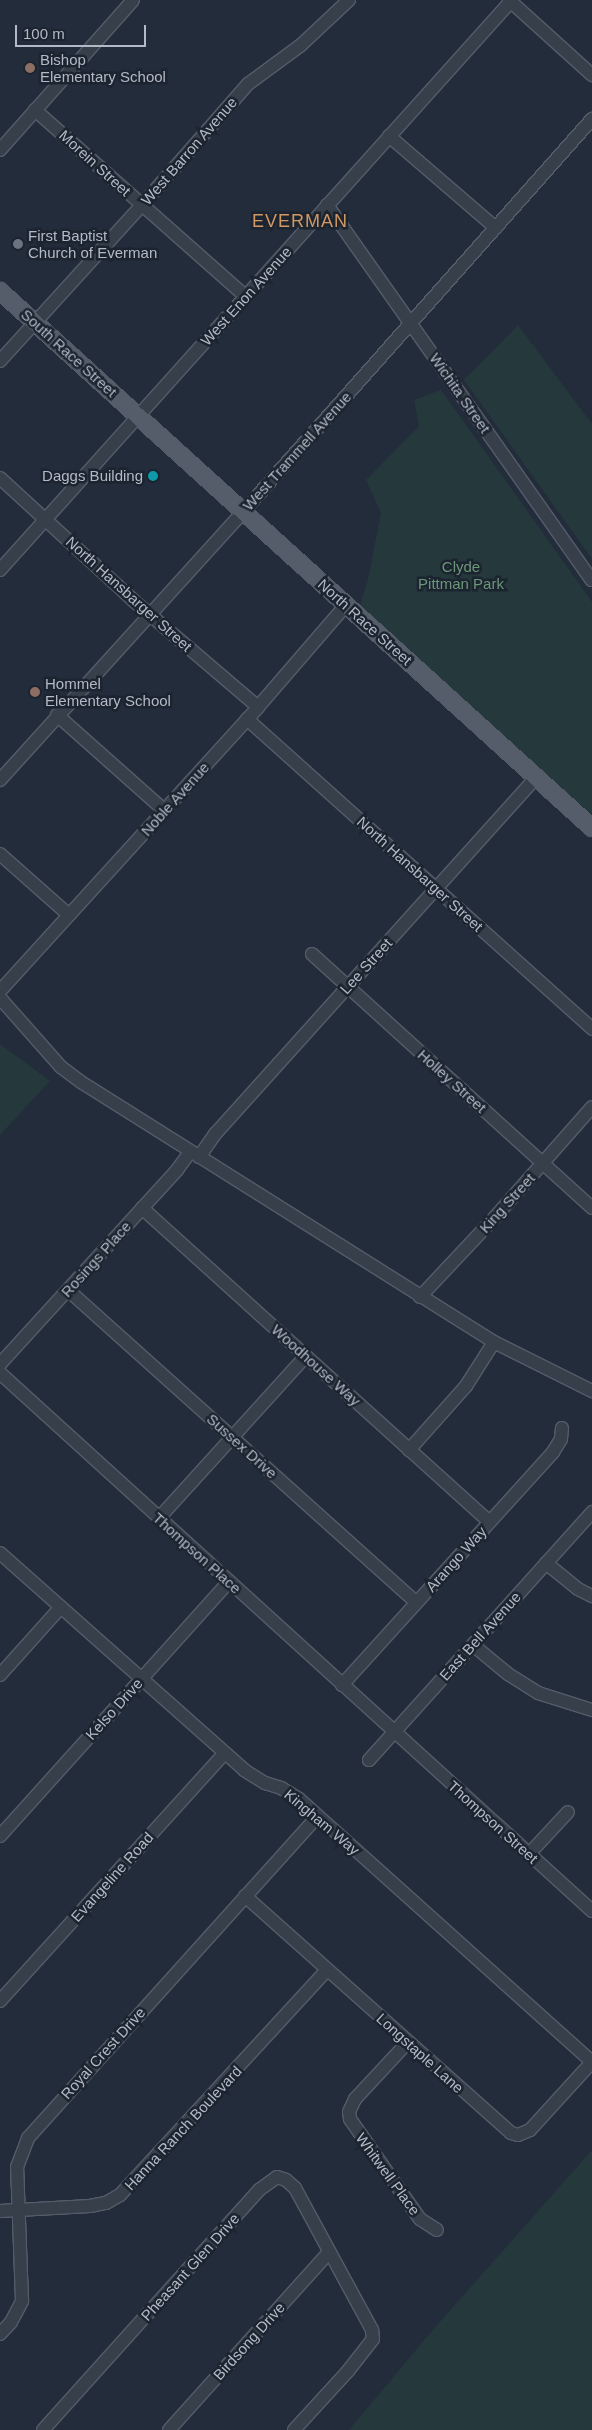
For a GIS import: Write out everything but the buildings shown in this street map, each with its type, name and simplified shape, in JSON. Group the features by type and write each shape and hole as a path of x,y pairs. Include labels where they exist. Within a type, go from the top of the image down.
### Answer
{"main road":[{"name":"South Race Street","path":"0,291 139,416"},
{"name":"North Race Street","path":"139,416 592,828"}],"street":[{"path":"0,150 132,0"},
{"name":"West Barron Avenue","path":"0,361 142,205 248,84 301,45 350,0"},
{"path":"511,1 592,74"},
{"name":"West Enon Avenue","path":"0,570 511,1"},
{"name":"Morein Street","path":"35,110 245,296"},
{"name":"West Trammell Avenue","path":"0,780 243,512 592,119"},
{"path":"389,136 496,228"},
{"name":"Wichita Street","path":"327,205 592,580"},
{"name":"North Hansbarger Street","path":"0,478 149,614 258,707"},
{"name":"Noble Avenue","path":"0,991 258,707 347,604"},
{"path":"57,715 164,810"},
{"name":"North Hansbarger Street","path":"247,719 592,1028"},
{"name":"Lee Street","path":"194,1154 216,1133 536,777"},
{"path":"0,854 69,915"},
{"name":"Holley Street","path":"312,954 592,1208"},
{"path":"0,998 61,1067 81,1082 494,1342 592,1391"},
{"name":"King Street","path":"420,1296 592,1107"},
{"name":"Rosings Place","path":"0,1364 177,1170 194,1154"},
{"name":"Woodhouse Way","path":"142,1208 489,1522"},
{"name":"Sussex Drive","path":"68,1290 416,1602"},
{"path":"410,1450 466,1386 494,1342"},
{"path":"158,1518 306,1356"},
{"name":"Thompson Place","path":"0,1373 394,1732"},
{"name":"Arango Way","path":"342,1685 553,1452 560,1438 562,1428"},
{"name":"East Bell Avenue","path":"369,1760 592,1512"},
{"name":"Kingham Way","path":"0,1553 254,1778 290,1793 318,1816 592,2062"},
{"path":"546,1563 578,1589 592,1596"},
{"name":"Kelso Drive","path":"0,1836 229,1582"},
{"path":"0,1675 61,1607"},
{"path":"473,1645 508,1674 538,1693 592,1710"},
{"name":"Thompson Street","path":"394,1732 592,1911"},
{"name":"Evangeline Road","path":"2,1996 225,1753"},
{"path":"529,1854 568,1812"},
{"name":"Royal Crest Drive","path":"0,2334 11,2322 22,2301 17,2167 28,2138 318,1816"},
{"name":"Longstaple Lane","path":"245,1896 505,2129 518,2135 530,2130 592,2062"},
{"name":"Hanna Ranch Boulevard","path":"0,2211 90,2206 106,2203 120,2196 327,1970"},
{"name":"Whitwell Place","path":"408,2042 355,2099 349,2112 350,2119 420,2219 437,2230"},
{"name":"Pheasant Glen Drive","path":"43,2430 270,2180 276,2177 286,2180 295,2188 372,2330 373,2338 348,2370 294,2430"},
{"name":"Birdsong Drive","path":"169,2430 329,2252"}],"green space":[{"path":"518,325 592,424 592,559 464,380"},
{"name":"Clyde Pittman Park","path":"441,390 592,602 592,815 360,606 368,579 381,513 366,480 419,426 414,400"},
{"path":"0,1044 50,1081 0,1135"},
{"path":"592,2150 592,2430 349,2430 431,2332"}],"place":[{"name":"Bishop Elementary School","path":"30,68"},
{"name":"First Baptist Church of Everman","path":"18,244"},
{"name":"Daggs Building","path":"153,476"},
{"name":"Hommel Elementary School","path":"35,692"}],"district":[{"name":"EVERMAN","path":"300,221"}]}
